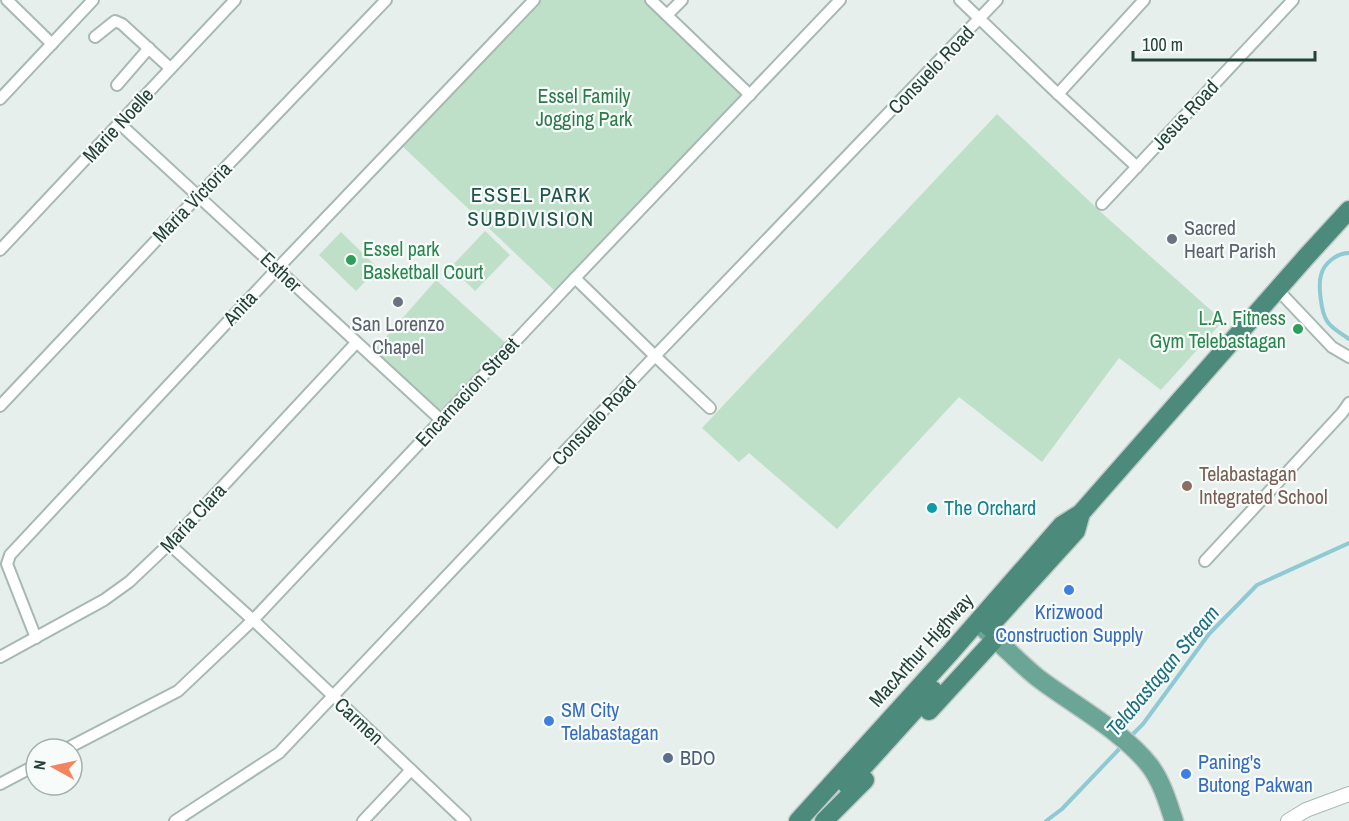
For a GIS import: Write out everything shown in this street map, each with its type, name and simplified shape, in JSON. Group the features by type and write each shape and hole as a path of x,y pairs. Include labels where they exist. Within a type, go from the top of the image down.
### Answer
{"highway":[{"name":"MacArthur Highway","path":"814,821 986,630 1062,525 1081,513 1349,210"},
{"name":"MacArthur Highway","path":"798,821 950,653 986,630"},
{"path":"824,821 847,800 986,630"}],"main road":[{"path":"986,630 1036,677 1113,732 1150,766 1174,821"}],"street":[{"path":"7,0 52,44"},
{"path":"0,99 93,0"},
{"name":"Marie Noelle","path":"0,250 235,0"},
{"name":"Maria Victoria","path":"0,406 386,0"},
{"name":"Anita","path":"36,638 7,564 10,555 277,268 534,0"},
{"path":"651,0 750,95"},
{"path":"667,15 682,0"},
{"name":"Encarnacion Street","path":"84,740 178,691 253,620 840,0"},
{"path":"960,0 1137,167"},
{"name":"Consuelo Road","path":"175,821 279,753 997,0"},
{"path":"1058,94 1144,0"},
{"name":"Jesus Road","path":"1102,204 1293,0"},
{"path":"95,37 115,21 122,24 170,68"},
{"path":"117,85 149,48"},
{"name":"Esther","path":"120,124 441,420"},
{"path":"575,278 710,408"},
{"path":"1277,289 1332,347 1349,357"},
{"name":"Maria Clara","path":"0,657 104,600 129,582 169,544 356,343"},
{"path":"1205,561 1349,403"},
{"name":"Carmen","path":"169,544 253,620 465,821"},
{"path":"363,821 411,770"},
{"path":"0,784 24,771"},
{"path":"1288,821 1307,815 1349,794"}],"green space":[{"name":"Essel Family Jogging Park","path":"538,0 644,0 744,96 556,292 400,144"},
{"path":"997,114 1103,214 1223,321 1161,390 1119,358 1042,462 959,397 837,529 749,453 739,462 702,428"},
{"path":"485,231 510,255 475,291 451,267"},
{"path":"341,232 378,268 356,291 319,255"},
{"path":"436,280 508,345 441,417 371,354"}],"waterway":[{"name":"Telabastagan Stream","path":"1349,253 1340,255 1328,263 1320,279 1325,317 1334,328 1349,339"},
{"name":"Telabastagan Stream","path":"1130,737 1143,724 1209,634 1257,585 1349,543"},
{"name":"Telabastagan Stream","path":"1046,821 1062,809 1123,745"}],"place":[{"name":"Sacred Heart Parish","path":"1172,239"},
{"name":"Essel park Basketball Court","path":"351,260"},
{"name":"San Lorenzo Chapel","path":"398,302"},
{"name":"L.A. Fitness Gym Telebastagan","path":"1298,329"},
{"name":"Telabastagan Integrated School","path":"1187,486"},
{"name":"The Orchard","path":"932,508"},
{"name":"Krizwood Construction Supply","path":"1069,590"},
{"name":"SM City Telabastagan","path":"549,721"},
{"name":"BDO","path":"668,758"},
{"name":"Paning's Butong Pakwan","path":"1186,774"}],"district":[{"name":"ESSEL PARK SUBDIVISION","path":"531,207"}]}
